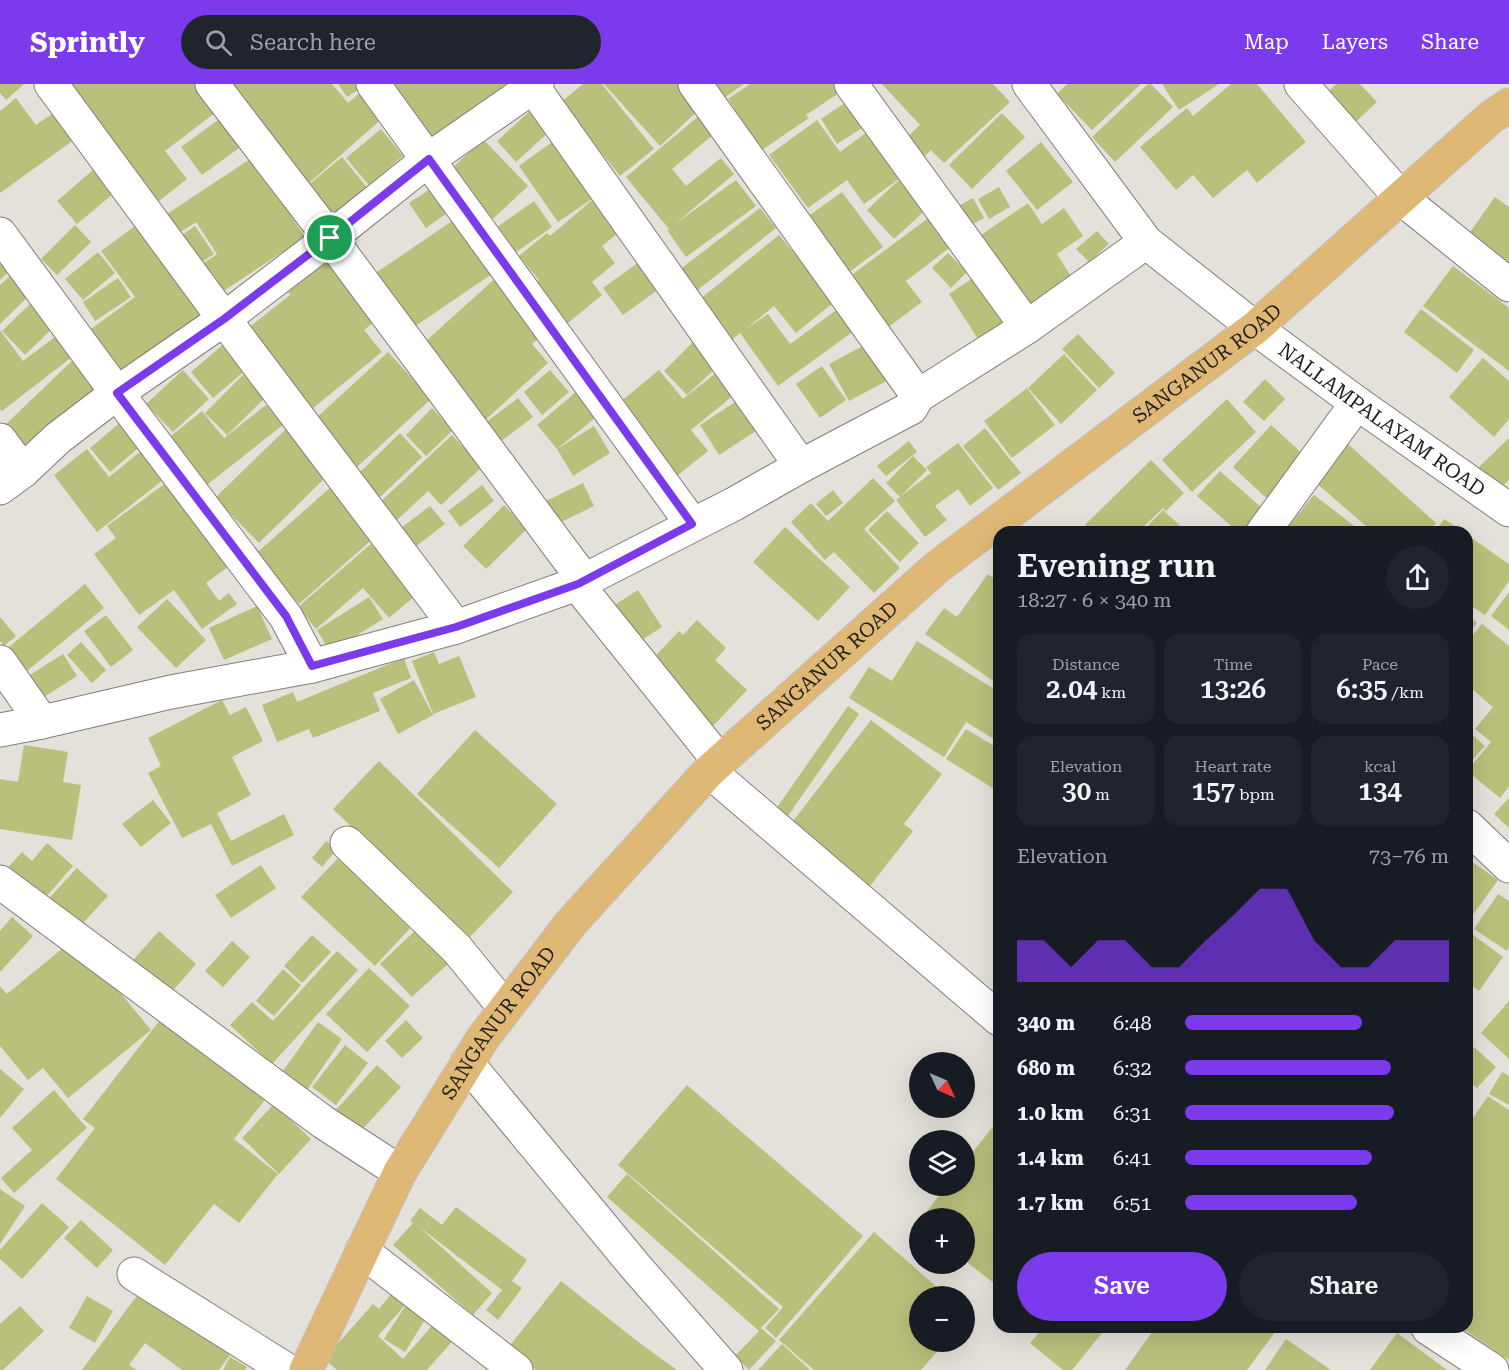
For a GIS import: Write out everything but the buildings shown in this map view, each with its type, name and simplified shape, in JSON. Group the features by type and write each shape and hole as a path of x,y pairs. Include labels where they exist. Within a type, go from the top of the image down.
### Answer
{"main road":[{"name":"SANGANUR ROAD","path":"306,1370 400,1172 483,1038 571,922 715,767 936,568 1255,328 1491,118 1509,105"}],"street":[{"path":"51,84 224,319 456,627"},
{"path":"212,84 330,238 715,767 993,1014"},
{"path":"374,84 692,524"},
{"path":"695,84 918,396"},
{"path":"851,84 1027,327"},
{"name":"NALLAMPALAYAM ROAD","path":"1029,84 1146,242 1255,328 1509,510"},
{"path":"1301,84 1401,198 1509,285"},
{"path":"0,440 11,480 58,438 117,393 224,319 429,159 534,85 801,465"},
{"path":"0,234 286,616 312,666"},
{"path":"0,730 171,692 312,666 456,627 581,582 734,504 801,465 911,408 918,396 1027,327 1146,242"},
{"path":"1267,526 1357,403"},
{"path":"0,662 42,722"},
{"path":"1473,832 1509,866"},
{"path":"347,843 457,949 506,1008"},
{"path":"0,882 323,1122 400,1172"},
{"path":"467,1063 635,1266 726,1370"},
{"path":"362,1251 516,1370"},
{"path":"134,1274 287,1370"},
{"path":"1436,1333 1492,1370"}],"route":[{"path":"429,159 692,524 578,584 456,627 312,666 286,616 117,393 224,319 330,238 429,159"}]}
